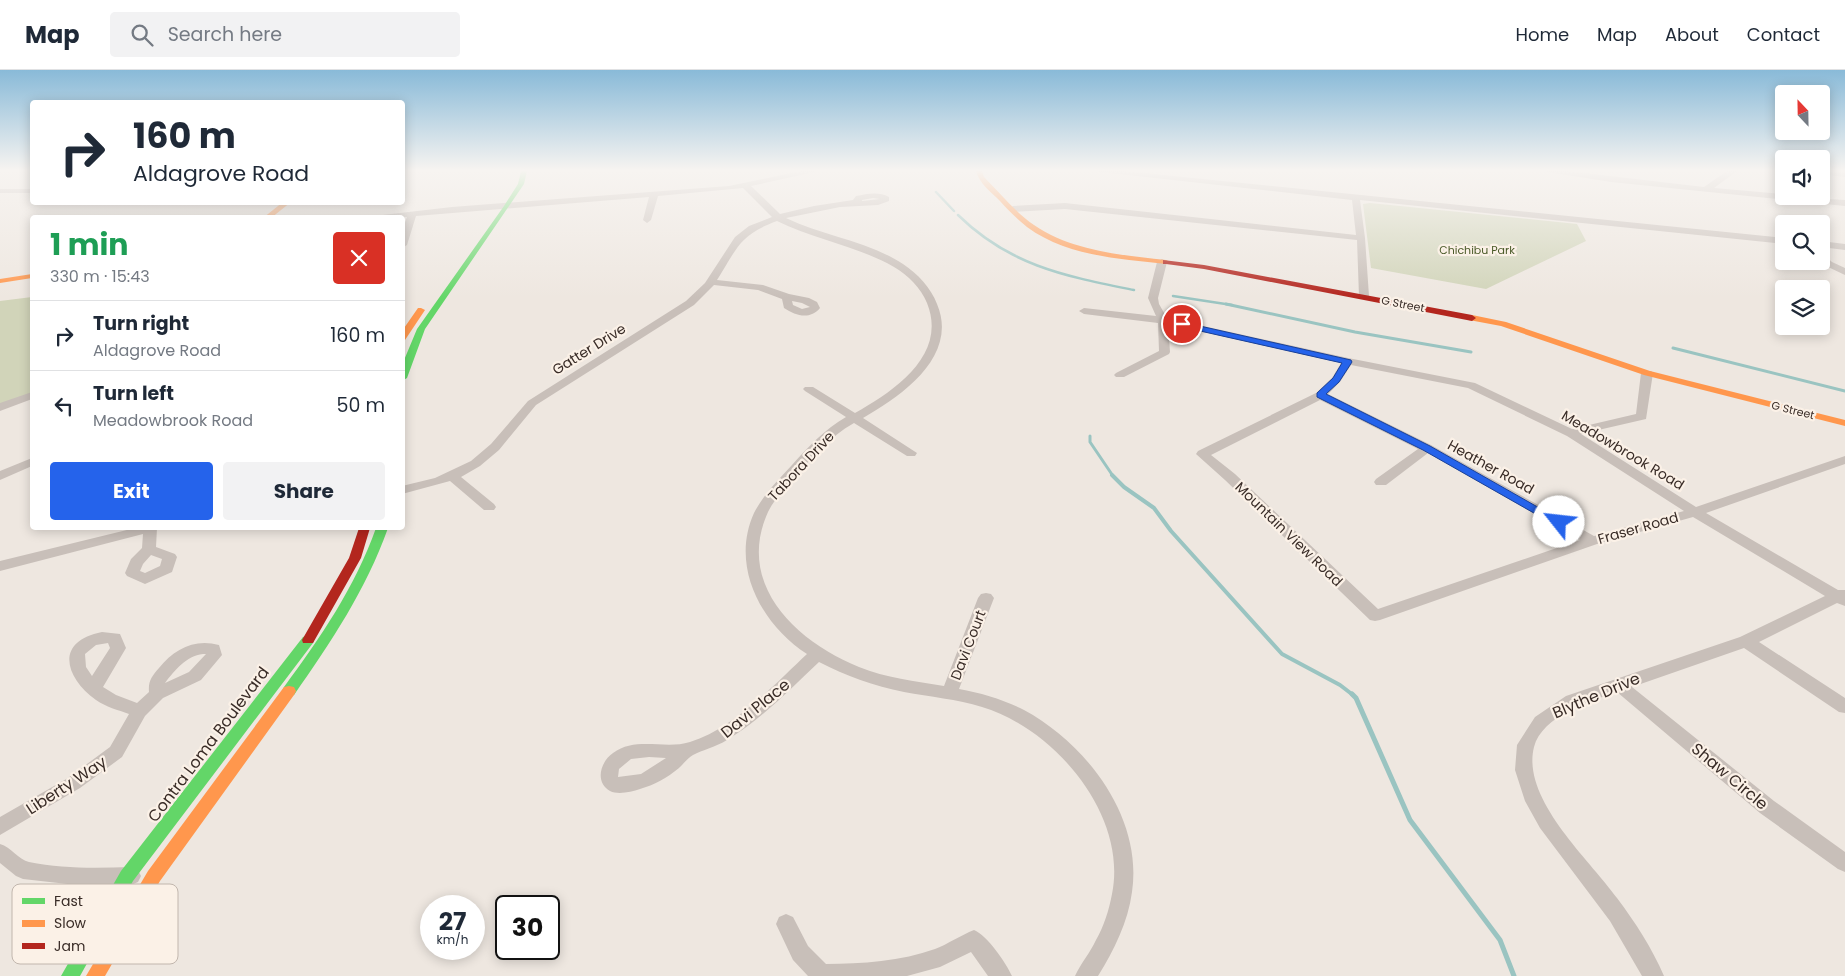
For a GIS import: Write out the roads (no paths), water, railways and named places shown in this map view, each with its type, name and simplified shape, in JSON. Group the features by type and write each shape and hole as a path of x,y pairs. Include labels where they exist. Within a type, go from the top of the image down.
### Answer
{"main road":[{"path":"484,217 487,213"},
{"path":"405,370 421,329 502,213"},
{"name":"G Street","path":"1017,213 1031,226 1073,246 1109,255 1204,267 1364,296 1503,324 1647,373 1845,423"},
{"path":"405,334 450,267"},
{"path":"0,281 30,276"},
{"name":"Contra Loma Boulevard","path":"122,884 311,636 355,558 363,530"},
{"path":"149,884 326,638 352,598 381,530"},
{"name":"Contra Loma Boulevard","path":"70,976 77,964"},
{"path":"95,976 102,964"}],"street":[{"path":"403,215 420,213"},
{"path":"647,220 649,213"},
{"name":"Tabora Drive","path":"774,213 813,233 875,254 895,265 918,283 933,305 936,315 937,332 933,349 924,365 902,388 828,435 779,487 760,515 753,536 752,562 764,600 782,624 817,654 876,679 905,686 950,692 999,706 1040,730 1079,765 1102,793 1110,809 1122,843 1125,886 1121,907 1113,931 1102,954 1086,976"},
{"path":"780,218 804,213"},
{"path":"1133,213 1361,238"},
{"path":"1358,213 1364,296"},
{"path":"1508,213 1775,240"},
{"path":"405,235 412,214"},
{"name":"Gatter Drive","path":"405,489 452,476 474,464 490,451 518,416 532,403 681,310 697,298 712,282 738,238 753,228 780,218"},
{"path":"1830,245 1845,247"},
{"path":"1830,261 1843,270"},
{"path":"1120,375 1165,352 1163,320 1154,304 1153,298 1162,262"},
{"path":"712,282 760,287 787,297"},
{"name":"Meadowbrook Road","path":"1084,311 1163,320 1348,362 1471,385 1571,433 1696,512 1842,597"},
{"path":"1320,395 1336,380 1348,362"},
{"path":"1571,433 1642,416 1647,373"},
{"path":"809,389 911,453"},
{"name":"Heather Road","path":"1320,395 1427,448 1592,541"},
{"name":"Mountain View Road","path":"1320,395 1202,454 1230,476 1375,616"},
{"path":"0,407 30,396"},
{"path":"1381,482 1427,448"},
{"name":"Fraser Road","path":"1375,616 1592,541 1696,512 1845,460"},
{"path":"0,476 30,463"},
{"path":"452,476 489,507"},
{"path":"0,566 142,530"},
{"path":"149,549 150,530"},
{"name":"Blythe Drive","path":"1653,976 1620,918 1586,872 1544,821 1530,794 1525,768 1526,747 1529,736 1547,715 1572,702 1618,684 1746,640 1842,597"},
{"name":"Davi Court","path":"950,692 986,598"},
{"path":"1746,640 1845,707"},
{"name":"Davi Place","path":"686,751 712,742 770,700 817,654"},
{"name":"Shaw Circle","path":"1618,684 1772,811 1845,863"},
{"path":"94,687 108,699 139,711"},
{"name":"Liberty Way","path":"0,827 74,783 116,752 139,711 157,694"},
{"path":"0,852 23,870 85,877 154,876"},
{"path":"786,924 791,937 808,964 826,974 854,976 894,970 939,958 974,940 1001,976"}],"waterway":[{"path":"958,215 978,232 1018,257 1062,274 1134,290"},
{"path":"1173,296 1227,304"},
{"path":"1227,304 1232,305"},
{"path":"1227,304 1355,332 1471,352"},
{"path":"1673,348 1845,391"},
{"path":"1090,436 1090,442 1113,476"},
{"path":"1113,476 1124,487 1154,508 1171,531 1282,654 1340,685 1353,695"},
{"path":"1353,695 1410,820 1500,940 1514,976"}],"park label":[{"name":"Chichibu Park","path":"1477,250"}]}
